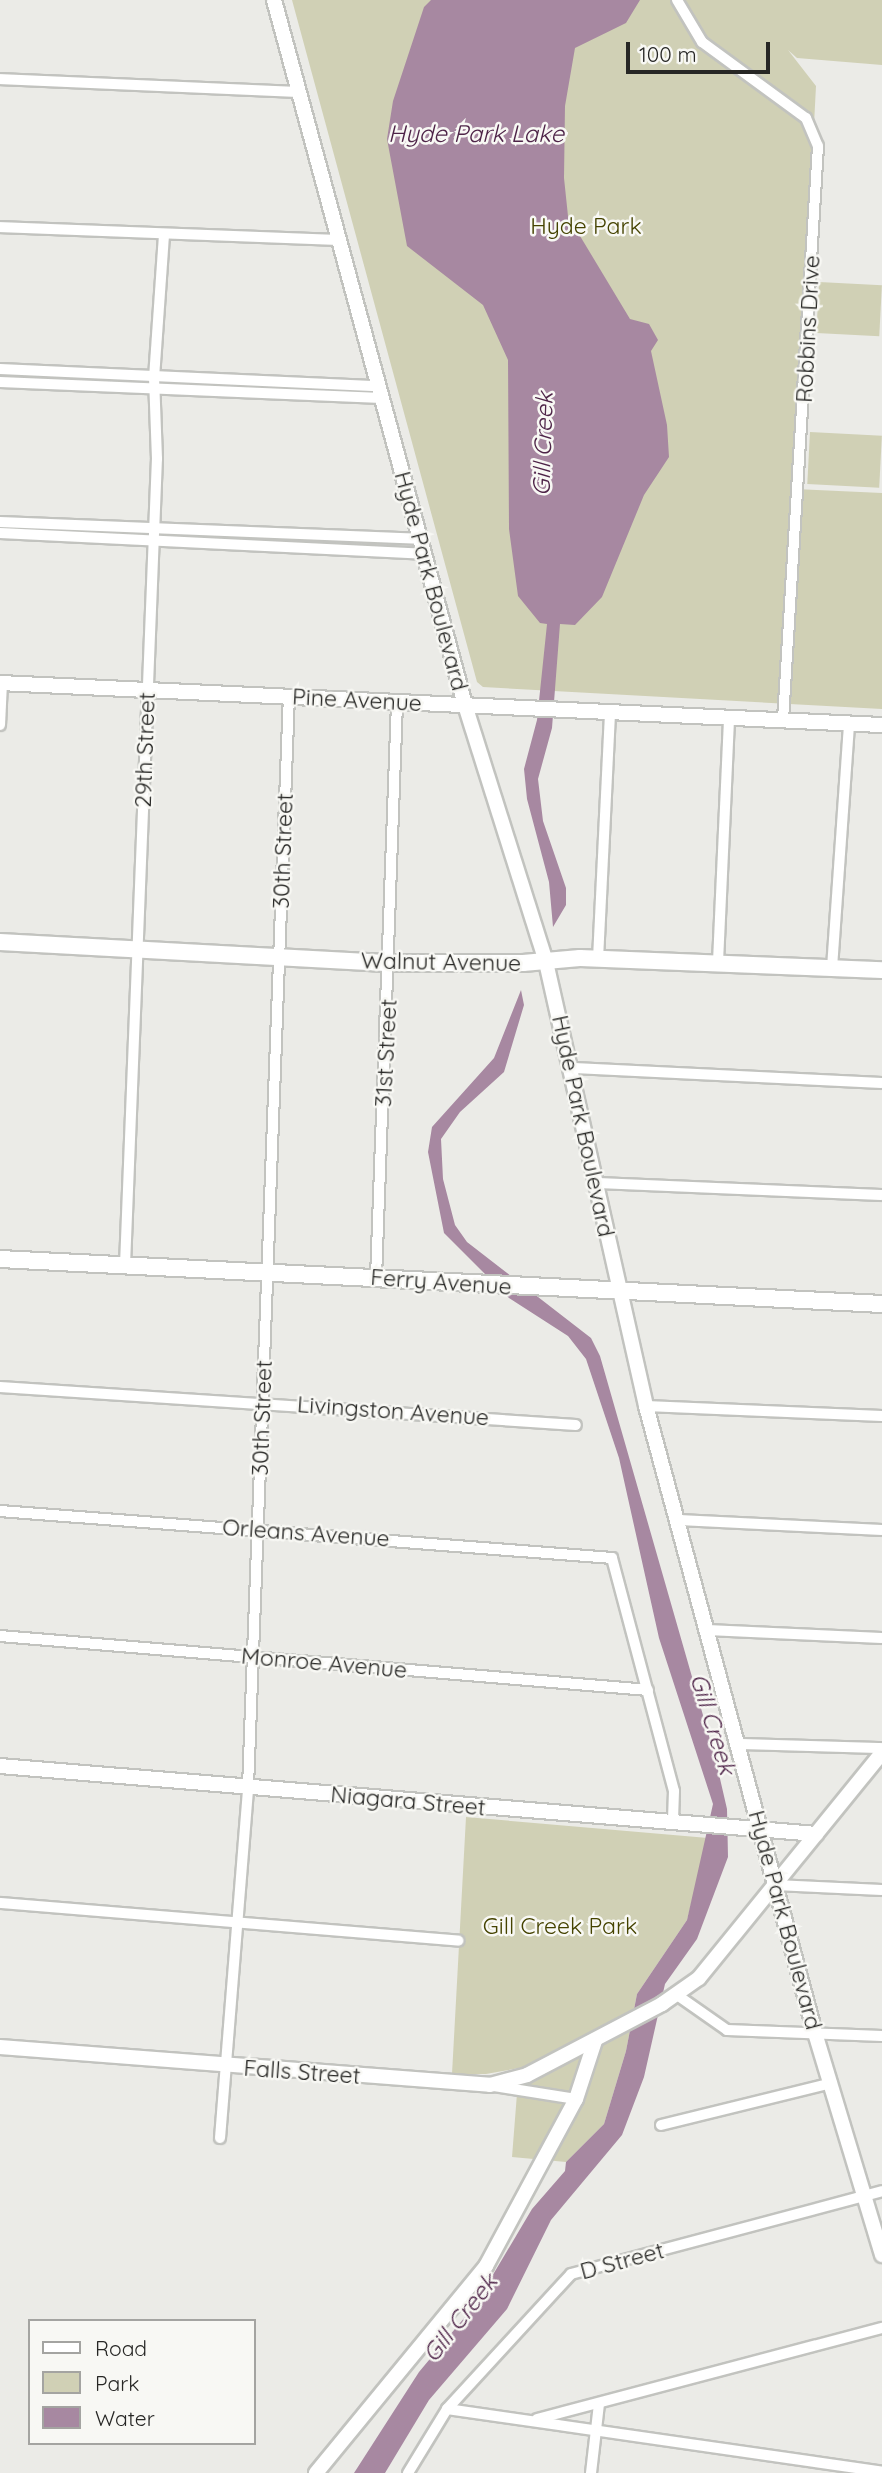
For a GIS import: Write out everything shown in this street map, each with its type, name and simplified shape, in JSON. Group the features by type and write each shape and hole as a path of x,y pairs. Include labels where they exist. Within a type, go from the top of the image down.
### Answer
{"main road":[{"name":"Hyde Park Boulevard","path":"274,0 465,705 546,962 574,1068 618,1293 646,1406 679,1520 815,2033 882,2255"},
{"name":"Pine Avenue","path":"1,683 882,725"},
{"name":"Walnut Avenue","path":"0,942 390,963 598,959 882,970"},
{"name":"Ferry Avenue","path":"0,1259 488,1283 534,1289 882,1304"},
{"name":"Falls Street","path":"0,2047 490,2085 527,2075 629,2023 677,1995 699,1978 882,1751"},
{"name":"Niagara Street","path":"0,1766 816,1835"},
{"path":"316,2473 486,2266 576,2099 595,2041"}],"street":[{"name":"Robbins Drive","path":"677,0 702,41 806,118 818,146 783,720"},
{"path":"0,79 299,92"},
{"path":"0,227 340,240"},
{"name":"29th Street","path":"125,1265 147,690 155,383 164,235"},
{"path":"0,369 155,383"},
{"path":"0,382 155,383 380,392"},
{"path":"0,522 419,539"},
{"path":"0,533 423,554"},
{"path":"0,725 1,683"},
{"name":"30th Street","path":"220,2138 247,1787 289,697"},
{"name":"31st Street","path":"376,1278 390,963 397,702"},
{"path":"598,959 610,711"},
{"path":"718,962 729,717"},
{"path":"832,968 849,724"},
{"path":"574,1068 882,1083"},
{"path":"597,1183 882,1195"},
{"name":"Livingston Avenue","path":"0,1387 262,1401 576,1425"},
{"path":"646,1406 882,1416"},
{"name":"Orleans Avenue","path":"0,1511 612,1558 648,1689"},
{"path":"679,1520 882,1530"},
{"path":"707,1630 882,1639"},
{"name":"Monroe Avenue","path":"0,1636 648,1689"},
{"path":"648,1689 674,1791 673,1823"},
{"path":"738,1744 882,1751"},
{"path":"775,1885 882,1890"},
{"path":"0,1903 458,1941"},
{"path":"677,1995 727,2030 882,2036"},
{"path":"661,2125 832,2083"},
{"path":"490,2085 576,2099"},
{"name":"D Street","path":"408,2473 447,2409 571,2274 882,2191"},
{"path":"533,2420 882,2328"},
{"path":"591,2473 599,2404"},
{"path":"447,2409 882,2472"}],"green space":[{"name":"Hyde Park","path":"292,0 882,0 882,65 797,58 788,50 816,86 795,489 882,493 882,709 483,687 477,682"},
{"path":"819,282 882,285 879,336 816,333"},
{"path":"810,432 882,436 879,488 807,484"},
{"name":"Gill Creek Park","path":"466,1817 708,1838 687,1920 637,1994 626,2051 604,2124 566,2162 512,2157 519,2068 486,2074 452,2074"}],"water":[{"name":"Hyde Park Lake","path":"431,0 640,0 626,23 575,48 565,106 564,178 568,216 630,319 649,324 658,340 651,351 667,425 669,457 644,495 602,597 575,625 560,624 552,728 538,779 543,821 566,888 566,905 553,927 549,882 527,799 524,769 537,720 547,624 540,623 518,596 509,529 508,360 483,305 407,246 387,139 393,101 424,7"},
{"path":"521,990 524,1005 504,1072 460,1112 441,1139 443,1179 455,1225 467,1242 591,1338 600,1356 715,1757 727,1809 728,1857 697,1939 665,1984 644,2077 622,2135 551,2220 507,2309 429,2400 385,2473 354,2473 419,2372 475,2305 532,2209 565,2171 566,2162 604,2124 626,2051 637,1994 687,1920 713,1804 659,1638 619,1458 586,1359 568,1336 509,1298 444,1233 428,1152 432,1127 494,1058"}],"water label":[{"name":"Gill Creek","path":"543,444"},
{"name":"Gill Creek","path":"713,1724"},
{"name":"Gill Creek","path":"460,2318"}]}
